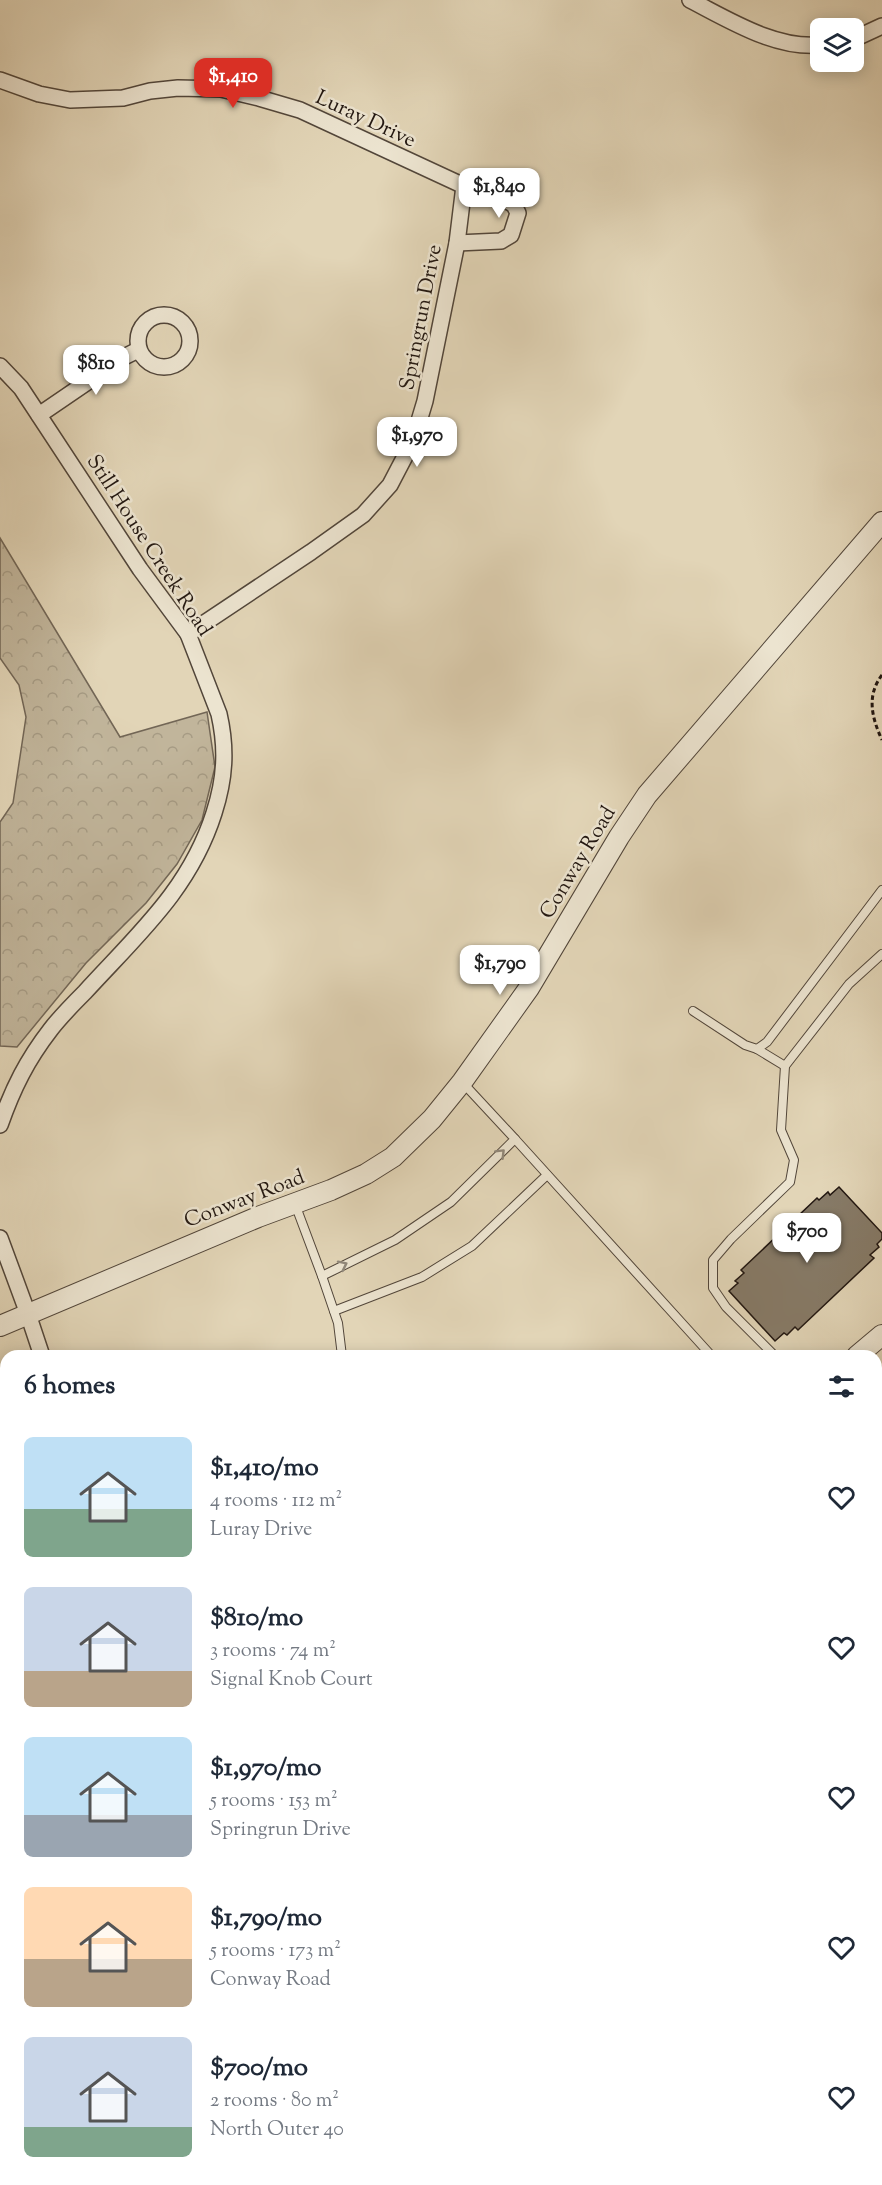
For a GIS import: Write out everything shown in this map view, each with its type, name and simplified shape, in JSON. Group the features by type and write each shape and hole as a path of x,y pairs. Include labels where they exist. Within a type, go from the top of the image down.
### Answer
{"street":[{"path":"690,0 762,35 792,43 810,44"},
{"path":"864,34 882,26"},
{"name":"Luray Drive","path":"0,80 39,94 70,100 123,98 150,91 178,88 221,89 300,110 464,186 501,197 514,205 518,213 511,235 501,241 457,243"},
{"name":"Springrun Drive","path":"188,634 363,515 390,485 413,441 425,401 457,243 464,186"},
{"path":"39,414 138,350"},
{"name":"Still House Creek Road","path":"0,366 21,388 140,569 188,634 216,705 222,727 225,768 218,802 206,840 188,874 168,902 61,1017 42,1041 14,1086 0,1125"},
{"name":"Conway Road","path":"0,1326 258,1216 295,1204 366,1174 393,1157 432,1119 462,1082 529,988 619,837 647,795 882,522"},
{"path":"0,1238 40,1350"},
{"path":"864,1350 882,1335"}],"lane":[{"path":"757,1049 767,1042 882,890"},
{"path":"769,1350 726,1308 713,1288 713,1260 731,1239 790,1182 794,1160 781,1130 785,1066 849,984 882,954"},
{"path":"693,1011 745,1045 757,1049 785,1066"},
{"path":"462,1082 704,1350"},
{"path":"322,1276 395,1240 451,1202 515,1139"},
{"path":"334,1311 422,1277 472,1246 547,1175"},
{"path":"295,1204 338,1323 341,1350"}],"path":[{"path":"882,675 874,685 871,699 874,722 882,740"}],"green space":[{"path":"0,538 120,737 207,712 215,767 202,820 177,864 146,903 86,963 17,1047 0,1046 0,822 13,803 26,717 19,685 0,658"}],"building":[{"path":"839,1187 882,1233 882,1239 877,1244 879,1247 870,1255 874,1258 798,1330 795,1327 787,1335 784,1333 775,1341 729,1291 744,1273 741,1270 817,1198 819,1200 828,1192 830,1195"}]}
